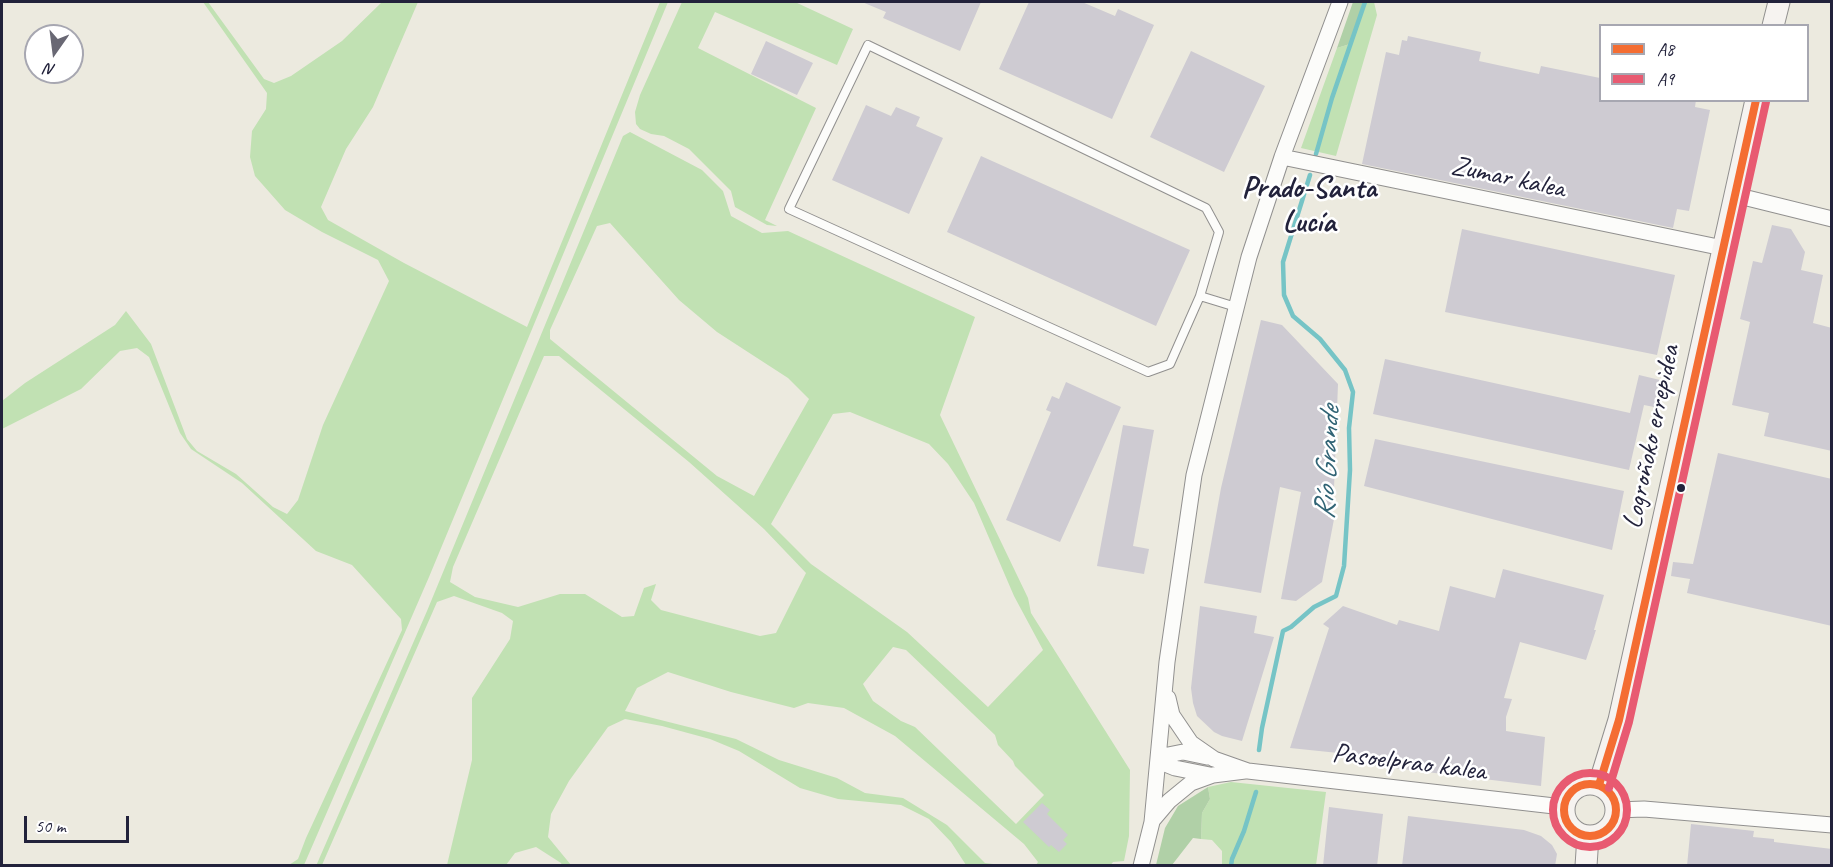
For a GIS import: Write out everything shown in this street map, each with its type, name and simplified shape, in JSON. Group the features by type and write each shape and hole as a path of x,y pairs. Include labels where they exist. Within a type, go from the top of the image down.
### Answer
{"main road":[{"path":"1774,24 1779,2"},
{"name":"Logroñoko errepidea","path":"1599,785 1619,720 1756,102"},
{"path":"1587,783 1599,785 1608,791 1614,800 1616,810 1610,826 1597,835 1588,836 1573,830 1564,816 1563,807 1567,796 1576,787 1587,783"},
{"path":"1586,866 1588,836"}],"street":[{"path":"1141,866 1152,822 1165,686 1194,475 1249,257 1282,157 1340,2"},
{"name":"Zumar kalea","path":"1282,157 1723,248"},
{"path":"1735,195 1832,219"},
{"path":"1165,686 1172,715 1191,743 1214,759"},
{"path":"1158,761 1168,755 1182,752 1214,759 1248,771"},
{"path":"1158,761 1175,768 1213,776"},
{"path":"1152,822 1169,801 1191,783 1213,776 1248,771"},
{"name":"Pasoelprao kalea","path":"1248,771 1563,807"},
{"path":"1616,810 1644,809 1832,825"}],"lane":[{"path":"868,45 1206,208 1219,232 1200,296 1170,364 1148,372 789,209 868,45"},
{"path":"1200,296 1236,307"}],"green space":[{"path":"203,2 208,2 264,79 274,83 291,76 342,41 382,2 418,2 373,107 346,149 321,207 328,220 404,263 527,327 660,2 668,2 429,577 304,865 289,865 298,859 402,630 401,619 352,565 316,551 242,483 191,449 180,433 149,357 137,348 120,351 81,389 2,429 2,401 25,383 115,325 126,311 151,344 187,439 197,451 236,474 273,507 287,514 298,500 323,425 389,281 378,260 322,232 285,210 255,176 250,157 252,131 266,109 267,93"},
{"path":"682,2 795,2 853,29 837,65 715,12 698,48 816,108 765,220 777,226 767,225 735,207 731,191 689,149 664,136 640,129 636,124 635,112 640,95"},
{"path":"1353,2 1363,2 1350,44 1337,48"},
{"path":"1363,2 1374,2 1377,15 1336,156 1301,148 1337,48 1350,44"},
{"path":"630,132 702,170 723,191 731,216 762,233 788,231 975,317 940,415 1028,598 1031,613 1130,770 1129,836 1124,861 1113,862 1110,866 1036,865 1038,862 1024,844 895,736 844,708 808,703 794,708 731,692 668,672 637,688 625,711 736,739 779,760 837,778 865,793 903,798 947,825 985,863 1001,865 966,865 951,842 929,819 901,805 838,799 800,788 739,751 710,739 625,719 608,727 569,781 551,814 548,837 571,865 562,865 536,847 515,853 506,865 447,865 472,760 472,698 510,639 513,621 502,613 454,596 437,602 322,865 316,866 427,611 623,136","holes":["610,223 679,300 717,332 788,378 809,399 754,496 717,476 550,339 550,330 597,226","544,356 559,356 689,462 764,529 806,573 776,633 760,636 661,610 651,600 656,584 644,588 634,616 622,617 585,594 560,594 518,607 475,597 450,582 453,567","850,412 929,444 948,464 974,503 1014,596 1043,650 988,707 907,632 811,564 771,524 833,414","893,647 906,650 995,735 998,745 1015,766 1044,795 1016,824 915,727 901,721 873,701 863,684"]},
{"path":"1231,782 1326,792 1316,865 1222,865 1222,851 1212,840 1201,839 1202,813 1210,799 1208,787"},
{"path":"1208,787 1210,799 1202,813 1201,839 1193,838 1172,865 1156,865 1165,828 1178,806"}],"building":[{"path":"862,2 981,2 960,51 883,18 886,12"},
{"path":"1029,2 1082,2 1115,16 1118,9 1154,25 1112,119 999,69"},
{"path":"1408,36 1481,52 1479,61 1539,74 1541,66 1599,78 1599,102 1696,102 1695,107 1710,110 1689,211 1677,209 1673,228 1362,164 1386,52 1399,55 1402,40 1407,41"},
{"path":"766,41 813,63 797,95 751,74"},
{"path":"1191,51 1265,86 1224,172 1150,137"},
{"path":"866,105 891,116 896,107 920,117 916,126 943,138 909,214 832,180"},
{"path":"981,156 1190,250 1156,326 947,232"},
{"path":"1772,225 1791,229 1805,252 1801,270 1823,275 1813,323 1832,328 1832,451 1764,436 1769,413 1732,405 1750,322 1740,319 1753,261 1762,263"},
{"path":"1462,229 1675,275 1657,355 1445,312"},
{"path":"1261,320 1282,325 1338,384 1333,514 1335,514 1322,582 1296,601 1281,599 1301,492 1280,487 1261,593 1204,583 1221,488"},
{"path":"1385,359 1630,413 1639,375 1660,380 1654,407 1644,405 1629,470 1373,414"},
{"path":"1066,382 1121,407 1060,542 1006,520 1051,412 1046,410 1052,396 1059,399"},
{"path":"1123,425 1154,430 1133,546 1149,549 1144,574 1097,566"},
{"path":"1375,439 1624,491 1612,550 1364,486"},
{"path":"1718,453 1832,479 1832,626 1687,593 1690,579 1671,576 1673,562 1693,564"},
{"path":"1503,569 1604,595 1586,660 1520,642 1504,698 1512,699 1506,717 1506,731 1545,737 1541,786 1345,762 1348,754 1290,748 1329,628 1323,624 1343,606 1397,625 1399,620 1439,631 1450,586 1495,598"},
{"path":"1200,606 1257,616 1254,633 1274,637 1242,741 1214,732 1197,716 1191,688"},
{"path":"1042,803 1050,810 1047,814 1068,835 1063,840 1067,844 1059,852 1051,845 1049,847 1023,822"},
{"path":"1329,807 1383,814 1377,866 1323,866"},
{"path":"1408,816 1524,830 1541,836 1552,845 1557,854 1555,866 1402,866"},
{"path":"1691,824 1754,831 1753,837 1774,839 1774,842 1832,849 1832,866 1687,866"}],"waterway":[{"name":"Río Grande","path":"1316,154 1332,98 1365,2"},
{"name":"Río Grande","path":"1259,750 1283,631 1314,607 1336,596 1344,566 1350,470 1349,428 1353,392 1345,370 1320,339 1293,316 1284,295 1283,262 1310,175"},
{"name":"Río Grande","path":"1231,866 1256,792"}],"transit line":[{"name":"A8","path":"1599,785 1619,720 1756,102"},
{"name":"A9","path":"1609,788 1629,722 1766,102"},
{"name":"A9","path":"1590,773 1604,776 1616,784 1624,796 1627,810 1624,824 1616,836 1604,844 1590,847 1576,844 1564,836 1556,824 1553,810 1556,796 1564,784 1576,776 1590,773"},
{"name":"A8","path":"1585,784 1595,784 1604,788 1612,796 1616,810 1612,824 1604,832 1595,836 1585,836 1576,832 1568,824 1564,815 1564,805 1568,796 1576,788 1585,784"}],"district":[{"name":"Prado-Santa Lucía","path":"1309,206"}]}
